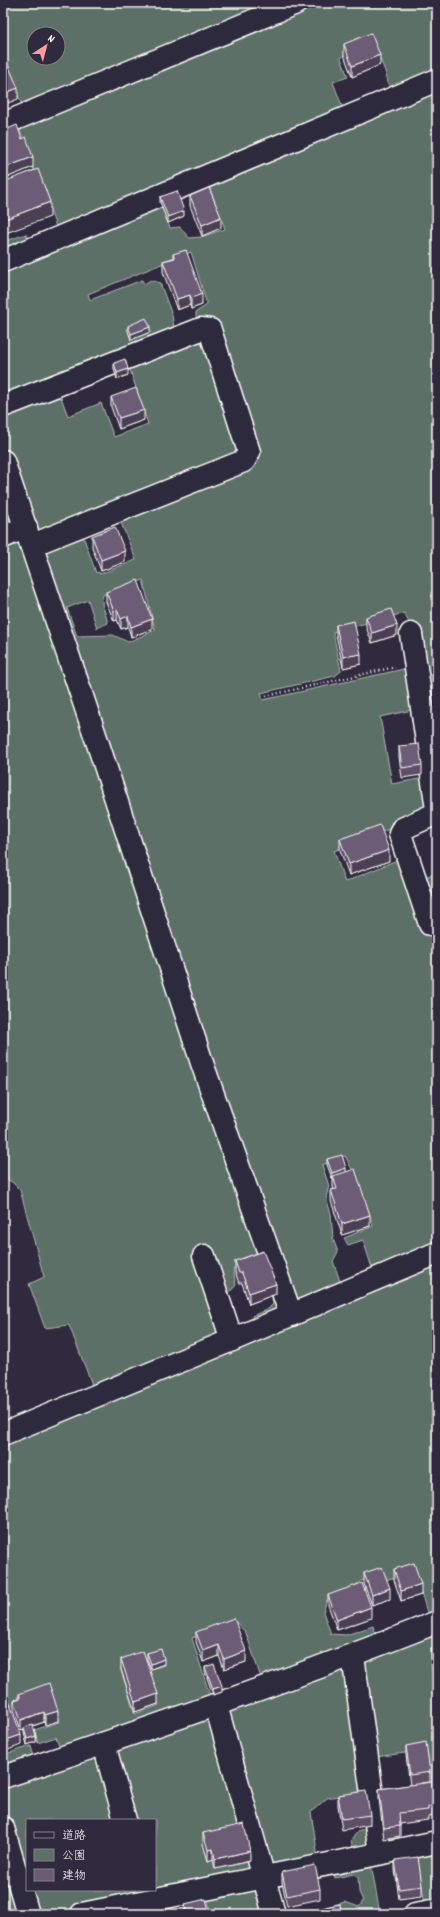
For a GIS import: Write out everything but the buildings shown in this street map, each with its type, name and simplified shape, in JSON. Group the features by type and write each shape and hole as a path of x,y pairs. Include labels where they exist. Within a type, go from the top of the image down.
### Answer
{"street":[{"path":"3,124 296,3"},
{"path":"3,261 437,80"},
{"path":"3,406 201,329 210,330 249,452 244,461 29,536 3,537"},
{"path":"3,461 203,1066 291,1315"},
{"path":"411,634 437,809"},
{"path":"437,813 402,829 400,834 430,924 437,925"},
{"path":"3,1434 232,1340 437,1253"},
{"path":"204,1256 232,1340"},
{"path":"3,1777 216,1705 353,1656 437,1622"},
{"path":"353,1656 380,1853"},
{"path":"216,1705 274,1914"},
{"path":"104,1744 125,1819"},
{"path":"3,1828 28,1914"},
{"path":"82,1914 437,1842"},
{"path":"415,1914 437,1910"}],"path":[{"path":"266,696 415,662"}],"green space":[{"path":"3,3 437,3 437,773 413,630 404,613 333,632 341,671 335,676 261,693 263,700 404,669 411,672 417,709 380,717 392,784 429,777 434,804 430,810 395,824 392,828 334,851 345,882 397,860 404,863 428,934 437,931 437,1616 429,1619 415,1572 385,1580 383,1574 361,1581 353,1587 327,1600 323,1612 331,1634 346,1635 373,1626 377,1637 374,1640 358,1646 353,1645 338,1652 347,1665 437,1625 437,1814 427,1750 375,1757 364,1763 365,1791 327,1798 311,1812 318,1858 64,1914 32,1914 3,1817 3,1772 160,1721 175,1724 200,1716 206,1716 212,1721 219,1740 223,1737 215,1711 218,1701 258,1685 261,1678 246,1633 236,1622 192,1638 211,1699 60,1748 56,1737 38,1743 34,1730 59,1722 50,1693 3,1709 3,1443 96,1404 91,1382 69,1325 45,1328 29,1284 44,1277 20,1190 12,1182 3,1177 3,265 159,201 170,228 180,227 189,238 201,237 225,229 204,172 58,232 38,178 3,191 3,183 34,170 18,125 175,61 173,55 28,112 24,110 3,59","holes":["373,40 386,74 390,91 343,109 333,82 348,77 341,58 350,49","191,252 207,305 196,312 196,334 136,358 128,364 148,424 114,437 101,403 68,416 59,392 31,403 33,390 167,332 174,327 172,315 160,283 151,280 144,284 142,280 90,300 88,294","115,508 136,560 100,574 99,572 96,573 79,524","143,580 155,630 128,642 113,635 77,636 67,608 88,600 97,628 108,623 102,603 103,595","345,1156 355,1175 373,1226 344,1238 348,1245 363,1240 373,1271 386,1266 390,1279 206,1354 203,1344 225,1335 198,1254 206,1251 232,1331 237,1330 228,1300 229,1293 236,1285 233,1269 266,1259 242,1188 249,1185 291,1301 299,1304 342,1287 333,1261 338,1252 333,1239 331,1214 326,1197 329,1186 322,1165","161,1655 164,1665 151,1669 147,1659","143,1658 159,1705 135,1714 120,1668"]},
{"path":"26,234 29,244 3,254 3,242"},
{"path":"437,873 437,915 421,878"},
{"path":"278,1296 282,1307 253,1322 252,1316 268,1309 273,1304 272,1298"},
{"path":"31,1746 34,1758 3,1768 3,1755"},
{"path":"371,1829 371,1847 354,1853 351,1840 359,1830"},
{"path":"437,1849 437,1903 425,1905 417,1853"},
{"path":"371,1864 380,1914 342,1914 341,1910 325,1914 297,1914 345,1902 359,1907 363,1901 359,1892 358,1877 354,1874 335,1878 333,1872"},
{"path":"5,1867 21,1914 3,1914 3,1868"},
{"path":"258,1884 268,1914 211,1914 206,1893"}]}
